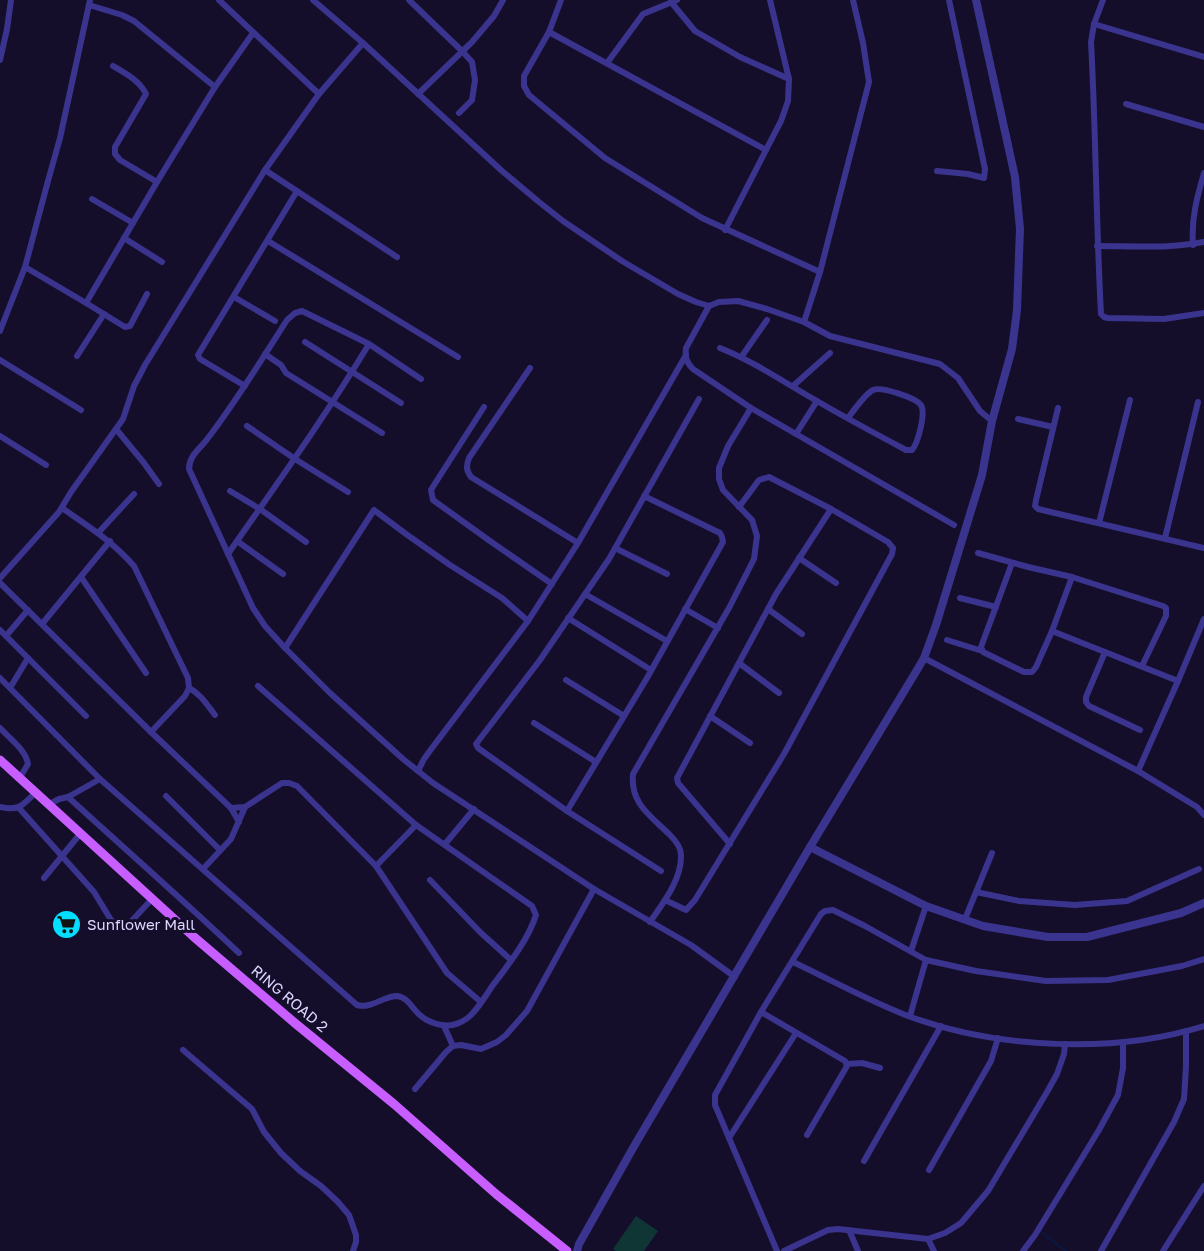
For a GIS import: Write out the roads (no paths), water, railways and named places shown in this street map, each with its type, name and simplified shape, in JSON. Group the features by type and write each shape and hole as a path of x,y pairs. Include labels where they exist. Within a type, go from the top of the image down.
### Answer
{"main road":[{"name":"RING ROAD 2","path":"0,760 194,937 394,1104 496,1194 567,1251"}],"street":[{"path":"0,60 11,0"},
{"path":"219,0 320,94"},
{"path":"313,0 502,171 563,221 622,261 678,294 710,306"},
{"path":"409,0 472,62 475,80 471,100 459,113"},
{"path":"418,94 472,42 494,16 503,0"},
{"path":"561,0 549,32 524,76 524,86 529,95 605,158 702,218 820,273"},
{"path":"725,230 781,121 788,101 789,79 770,0"},
{"path":"804,322 820,273 869,82 853,0"},
{"path":"937,171 984,178 985,169 949,0"},
{"path":"577,1251 633,1148 924,658 936,624 982,476 992,421 1012,349 1017,310 1020,229 1015,177 976,0"},
{"path":"1103,0 1094,24 1091,42 1101,314 1108,318 1164,319 1204,313"},
{"path":"607,63 643,14 674,1 695,31 740,57 789,79"},
{"path":"0,331 25,267 60,138 89,3 134,21 215,87"},
{"path":"1094,24 1204,57"},
{"path":"549,32 766,150"},
{"path":"86,303 156,182 215,87 253,33"},
{"path":"0,578 62,508 123,419 134,386 145,365 265,170 320,94 363,43"},
{"path":"113,66 140,85 146,94 115,147 115,154 120,160 156,182"},
{"path":"1126,104 1204,127"},
{"path":"265,170 397,257"},
{"path":"1193,245 1192,223 1204,173"},
{"path":"245,386 198,355 297,191"},
{"path":"92,199 133,223"},
{"path":"124,238 162,262"},
{"path":"268,241 458,357"},
{"path":"1097,246 1193,245 1204,242"},
{"path":"25,267 125,327 130,326 147,294"},
{"path":"234,297 275,321"},
{"path":"954,525 751,408 693,369 687,363 686,348 710,306 719,302 738,301 804,322 830,336 940,364 958,378 980,411 992,421"},
{"path":"421,379 369,344 302,311 295,313 287,320 245,386 189,461 189,469 253,608 285,648 330,693 418,771 594,889 691,945 735,977"},
{"path":"78,356 104,314"},
{"path":"742,356 766,320"},
{"path":"305,342 401,403"},
{"path":"228,554 295,459 369,344"},
{"path":"720,348 742,356 817,401 906,450 912,450 916,445 923,412 917,402 878,388 871,390 848,418"},
{"path":"793,386 830,353"},
{"path":"265,354 281,365 286,373 382,433"},
{"path":"418,771 424,759 528,621 552,584 686,355"},
{"path":"0,360 81,410"},
{"path":"530,368 469,458 466,465 467,472 471,477 578,543"},
{"path":"661,871 567,811 478,748 476,744 540,660 615,548 699,399"},
{"path":"1099,523 1130,400"},
{"path":"796,434 817,401"},
{"path":"1165,538 1198,402"},
{"path":"484,407 431,490 433,500 552,584"},
{"path":"650,922 674,882 680,867 682,852 677,842 640,805 633,793 633,774 718,628 754,559 757,536 752,520 731,500 723,490 719,479 719,468 728,446 751,408"},
{"path":"1058,408 1035,506 1038,509 1204,548"},
{"path":"1018,419 1053,427"},
{"path":"247,426 348,492"},
{"path":"116,429 159,484"},
{"path":"0,436 46,465"},
{"path":"665,900 686,909 695,900 784,754 892,554 893,548 888,542 769,477 759,480 739,507"},
{"path":"230,491 306,542"},
{"path":"98,533 134,494"},
{"path":"567,811 651,670 723,542 720,533 644,496"},
{"path":"62,508 120,550 134,566 188,678 189,688 185,696 151,732"},
{"path":"730,844 678,783 677,778 768,609 831,509"},
{"path":"285,648 374,510 450,565 502,598 528,621"},
{"path":"237,541 283,574"},
{"path":"42,624 110,542"},
{"path":"615,548 667,574"},
{"path":"978,553 1072,578 1166,608 1166,616 1142,666"},
{"path":"800,558 836,583"},
{"path":"982,650 1012,562"},
{"path":"81,577 146,673"},
{"path":"947,640 982,650 1024,672 1032,672 1052,631 1072,578"},
{"path":"0,583 231,808 239,822"},
{"path":"585,594 667,641"},
{"path":"960,598 996,607"},
{"path":"685,609 718,628"},
{"path":"768,609 802,634"},
{"path":"6,636 28,610"},
{"path":"568,618 651,670"},
{"path":"1138,771 1204,619"},
{"path":"0,630 86,716"},
{"path":"1052,631 1178,681"},
{"path":"1105,652 1086,702 1089,706 1140,730"},
{"path":"10,688 28,658"},
{"path":"924,658 1138,771 1197,807 1204,815"},
{"path":"739,663 779,693"},
{"path":"0,678 100,779 357,1005 367,1006 394,996 401,997 420,1016 432,1022 444,1026 457,1024 470,1016 511,960 533,923 536,915 532,906 416,825 258,686"},
{"path":"566,680 624,716"},
{"path":"189,688 201,697 215,715"},
{"path":"710,716 750,743"},
{"path":"534,723 596,762"},
{"path":"0,728 27,759 28,764 19,778"},
{"path":"48,805 100,779"},
{"path":"231,808 245,807 282,783 297,786 376,866 447,973 481,1002"},
{"path":"0,807 19,808 35,793"},
{"path":"166,796 220,850"},
{"path":"68,797 239,953"},
{"path":"202,869 231,839 245,807"},
{"path":"19,808 94,892 111,920 119,926 127,926 152,899"},
{"path":"444,844 474,809"},
{"path":"376,866 416,825"},
{"path":"44,878 80,834"},
{"path":"810,847 926,906 983,926 1048,937 1087,937 1181,914 1204,903"},
{"path":"965,919 992,853"},
{"path":"976,892 1019,901 1075,905 1127,901 1199,869"},
{"path":"430,880 480,932 511,960"},
{"path":"415,1089 453,1046 481,1049 506,1035 526,1011 594,889"},
{"path":"911,951 926,906"},
{"path":"777,1251 715,1105 715,1095 761,1012 825,910 833,910 926,960 976,971 1046,981 1108,980 1182,966 1204,958"},
{"path":"910,1016 926,960"},
{"path":"793,962 891,1009 970,1034 1029,1043 1065,1044 1123,1042 1204,1026"},
{"path":"761,1012 847,1064 862,1063 880,1068"},
{"path":"444,1026 453,1046"},
{"path":"864,1161 940,1026"},
{"path":"1104,1250 1174,1122 1184,1099 1186,1031"},
{"path":"729,1138 796,1033"},
{"path":"929,1170 991,1061 998,1038"},
{"path":"1023,1251 1100,1130 1118,1095 1123,1068 1123,1042"},
{"path":"784,1251 828,1230 838,1229 928,1239 945,1233 961,1223 988,1191 1057,1074 1065,1044"},
{"path":"183,1050 252,1109 264,1132 281,1153 333,1196 349,1215 356,1235 353,1251"},
{"path":"807,1135 846,1070 847,1064"},
{"path":"1163,1251 1204,1186"},
{"path":"849,1230 858,1251"},
{"path":"928,1239 934,1251"}],"waterway":[{"path":"1039,1230 1066,1251"}],"place":[{"name":"Sunflower Mall","path":"66,924"}]}
